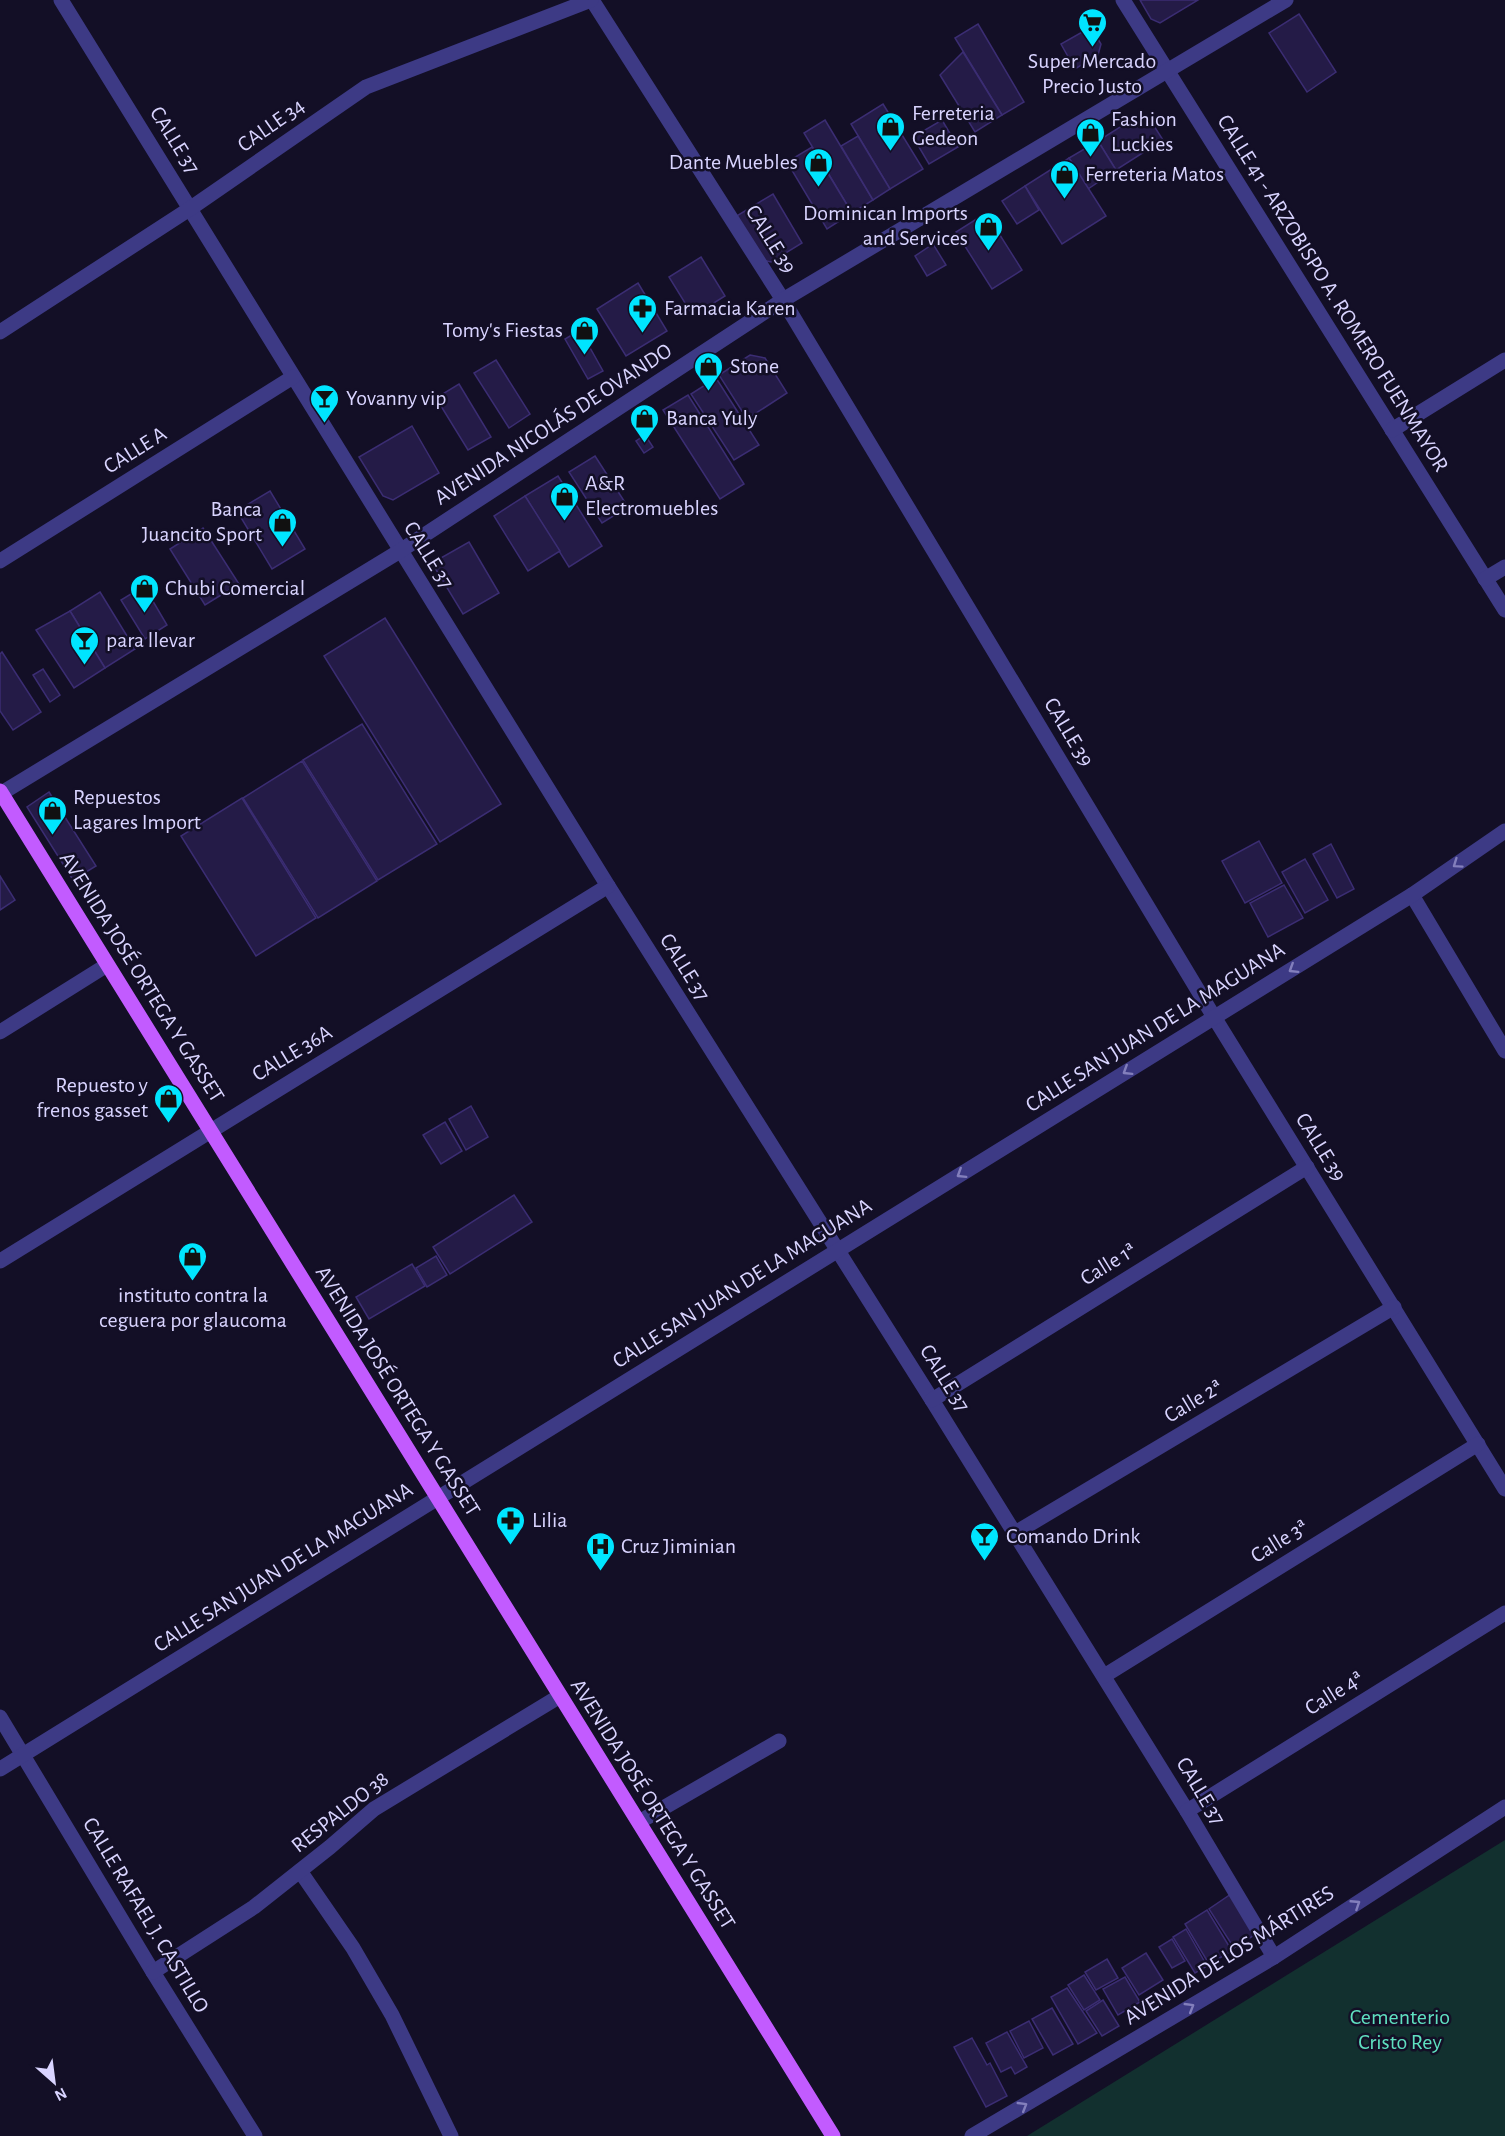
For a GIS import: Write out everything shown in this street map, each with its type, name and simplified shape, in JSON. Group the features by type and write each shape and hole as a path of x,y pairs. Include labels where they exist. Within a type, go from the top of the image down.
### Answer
{"main road":[{"name":"AVENIDA JOSÉ ORTEGA Y GASSET","path":"0,793 832,2136"}],"street":[{"name":"CALLE 37","path":"61,0 608,886 1104,1676 1274,1957"},
{"name":"CALLE 34","path":"0,332 191,208 366,87 591,0"},
{"name":"CALLE 39","path":"591,0 783,300 1214,1017 1505,1489"},
{"name":"CALLE 41 - ARZOBISPO A. ROMERO FUENMAYOR","path":"1123,0 1505,610"},
{"name":"AVENIDA NICOLÁS DE OVANDO","path":"0,793 400,551 783,300 1286,0"},
{"path":"1392,430 1505,360"},
{"name":"CALLE A","path":"0,561 293,377"},
{"path":"1485,579 1505,567"},
{"name":"CALLE SAN JUAN DE LA MAGUANA","path":"0,1769 1412,895 1505,831"},
{"name":"CALLE 36A","path":"0,1261 608,886"},
{"path":"1412,895 1505,1051"},
{"path":"0,1032 107,965"},
{"name":"Calle 1ª","path":"932,1400 1307,1167"},
{"name":"Calle 2ª","path":"1015,1533 1394,1307"},
{"name":"Calle 3ª","path":"1104,1676 1478,1444"},
{"name":"Calle 4ª","path":"1187,1811 1505,1613"},
{"name":"RESPALDO 38","path":"153,1972 254,1907 374,1809 560,1696"},
{"name":"CALLE RAFAEL J. CASTILLO","path":"0,1717 153,1972 255,2136"},
{"path":"639,1822 779,1741"},
{"name":"AVENIDA DE LOS MÁRTIRES","path":"972,2136 1274,1957 1505,1807"},
{"path":"300,1871 353,1948 424,2077 451,2136"}],"green space":[{"name":"Cementerio Cristo Rey","path":"1505,1840 1505,2136 1027,2136"}],"building":[{"path":"1140,0 1198,0 1160,23 1151,19"},
{"path":"1299,14 1336,72 1307,92 1269,33"},
{"path":"978,24 1024,102 1002,115 955,38"},
{"path":"1091,27 1101,44 1098,55 1075,69 1061,44"},
{"path":"963,52 1002,115 975,132 940,75"},
{"name":"Ferreteria Gedeon","path":"883,104 923,169 890,189 851,124"},
{"path":"1139,115 1147,115 1163,140 1116,170 1098,141"},
{"path":"825,120 873,200 852,213 804,133"},
{"path":"942,120 958,147 929,164 913,137"},
{"path":"858,136 890,189 873,200 841,146"},
{"path":"1098,141 1116,170 1088,189 1069,158"},
{"name":"Dante Muebles","path":"812,147 852,213 827,229 787,162"},
{"name":"Ferreteria Matos","path":"1069,158 1106,216 1062,244 1025,186"},
{"path":"1025,186 1039,210 1017,224 1002,201"},
{"path":"773,194 802,243 771,262 762,260 735,217"},
{"name":"Dominican Imports and Services","path":"986,213 1022,270 992,289 956,232"},
{"path":"933,244 946,265 927,276 915,256"},
{"path":"701,257 725,296 693,316 669,277"},
{"path":"638,283 667,331 626,356 597,309"},
{"name":"Tomy's Fiestas","path":"580,330 603,371 588,379 565,339"},
{"path":"750,355 765,358 787,393 747,419 719,375"},
{"path":"496,360 530,414 509,428 474,373"},
{"path":"716,378 759,445 734,460 691,394"},
{"path":"459,384 491,437 468,450 436,398"},
{"path":"688,395 744,484 720,499 663,410"},
{"path":"412,426 439,473 393,500 383,496 359,457"},
{"name":"Banca Yuly","path":"645,435 653,447 644,453 636,441"},
{"path":"595,456 628,507 602,523 569,472"},
{"name":"A&R Electromuebles","path":"558,476 602,546 569,567 525,496"},
{"path":"270,491 305,549 272,569 237,511"},
{"path":"525,496 560,551 528,571 494,516"},
{"path":"203,528 239,584 205,605 170,549"},
{"path":"469,542 499,593 463,614 432,563"},
{"name":"Chubi Comercial","path":"144,586 167,625 145,639 121,600"},
{"path":"100,592 135,649 105,668 70,611"},
{"path":"70,611 105,668 74,688 36,630"},
{"path":"385,618 501,804 440,842 324,656"},
{"path":"2,652 41,712 13,730 0,711 0,654"},
{"path":"43,669 60,695 50,702 33,675"},
{"path":"362,724 437,844 378,880 303,760"},
{"path":"302,761 377,881 318,918 243,798"},
{"path":"49,792 96,866 73,880 27,807"},
{"path":"242,798 316,918 256,956 181,836"},
{"path":"1259,841 1282,883 1245,903 1222,861"},
{"path":"1331,844 1354,889 1337,898 1313,854"},
{"path":"1305,859 1328,900 1305,913 1282,872"},
{"path":"0,876 15,900 0,910"},
{"path":"1284,885 1303,918 1268,937 1250,903"},
{"path":"471,1106 488,1137 466,1150 449,1119"},
{"path":"445,1122 462,1151 441,1164 423,1135"},
{"path":"514,1195 532,1222 450,1274 433,1247"},
{"path":"436,1256 447,1275 427,1287 416,1268"},
{"path":"412,1264 425,1286 369,1319 356,1297"},
{"path":"1231,1894 1256,1934 1234,1948 1209,1909"},
{"path":"1207,1910 1232,1951 1209,1964 1185,1924"},
{"path":"1186,1929 1207,1966 1195,1973 1173,1937"},
{"path":"1172,1939 1185,1961 1172,1968 1159,1947"},
{"path":"1146,1953 1163,1980 1139,1995 1122,1968"},
{"path":"1107,1959 1118,1978 1096,1990 1085,1972"},
{"path":"1084,1975 1100,2000 1084,2010 1068,1985"},
{"path":"1125,1977 1140,2002 1118,2015 1103,1989"},
{"path":"1067,1988 1097,2033 1078,2044 1051,1997"},
{"path":"1103,2000 1119,2026 1102,2036 1086,2011"},
{"path":"1052,2008 1073,2044 1053,2055 1032,2019"},
{"path":"1029,2021 1043,2048 1024,2058 1010,2031"},
{"path":"1007,2032 1027,2067 1015,2074 1011,2067 1001,2072 986,2043"},
{"path":"972,2038 987,2065 990,2063 1007,2096 986,2107 954,2047"}],"place":[{"name":"Super Mercado Precio Justo","path":"1092,48"},
{"name":"Ferreteria Gedeon","path":"891,152"},
{"name":"Fashion Luckies","path":"1090,158"},
{"name":"Dante Muebles","path":"819,188"},
{"name":"Ferreteria Matos","path":"1064,200"},
{"name":"Dominican Imports and Services","path":"989,252"},
{"name":"Farmacia Karen","path":"643,334"},
{"name":"Tomy's Fiestas","path":"584,356"},
{"name":"Stone","path":"709,392"},
{"name":"Yovanny vip","path":"325,424"},
{"name":"Banca Yuly","path":"645,444"},
{"name":"A&R Electromuebles","path":"564,522"},
{"name":"Banca Juancito Sport","path":"283,548"},
{"name":"Chubi Comercial","path":"144,614"},
{"name":"para llevar","path":"85,666"},
{"name":"Repuestos Lagares Import","path":"52,836"},
{"name":"Repuesto y frenos gasset","path":"169,1124"},
{"name":"instituto contra la ceguera por glaucoma","path":"193,1282"},
{"name":"Lilia","path":"511,1546"},
{"name":"Comando Drink","path":"985,1562"},
{"name":"Cruz Jiminian","path":"600,1572"}]}
